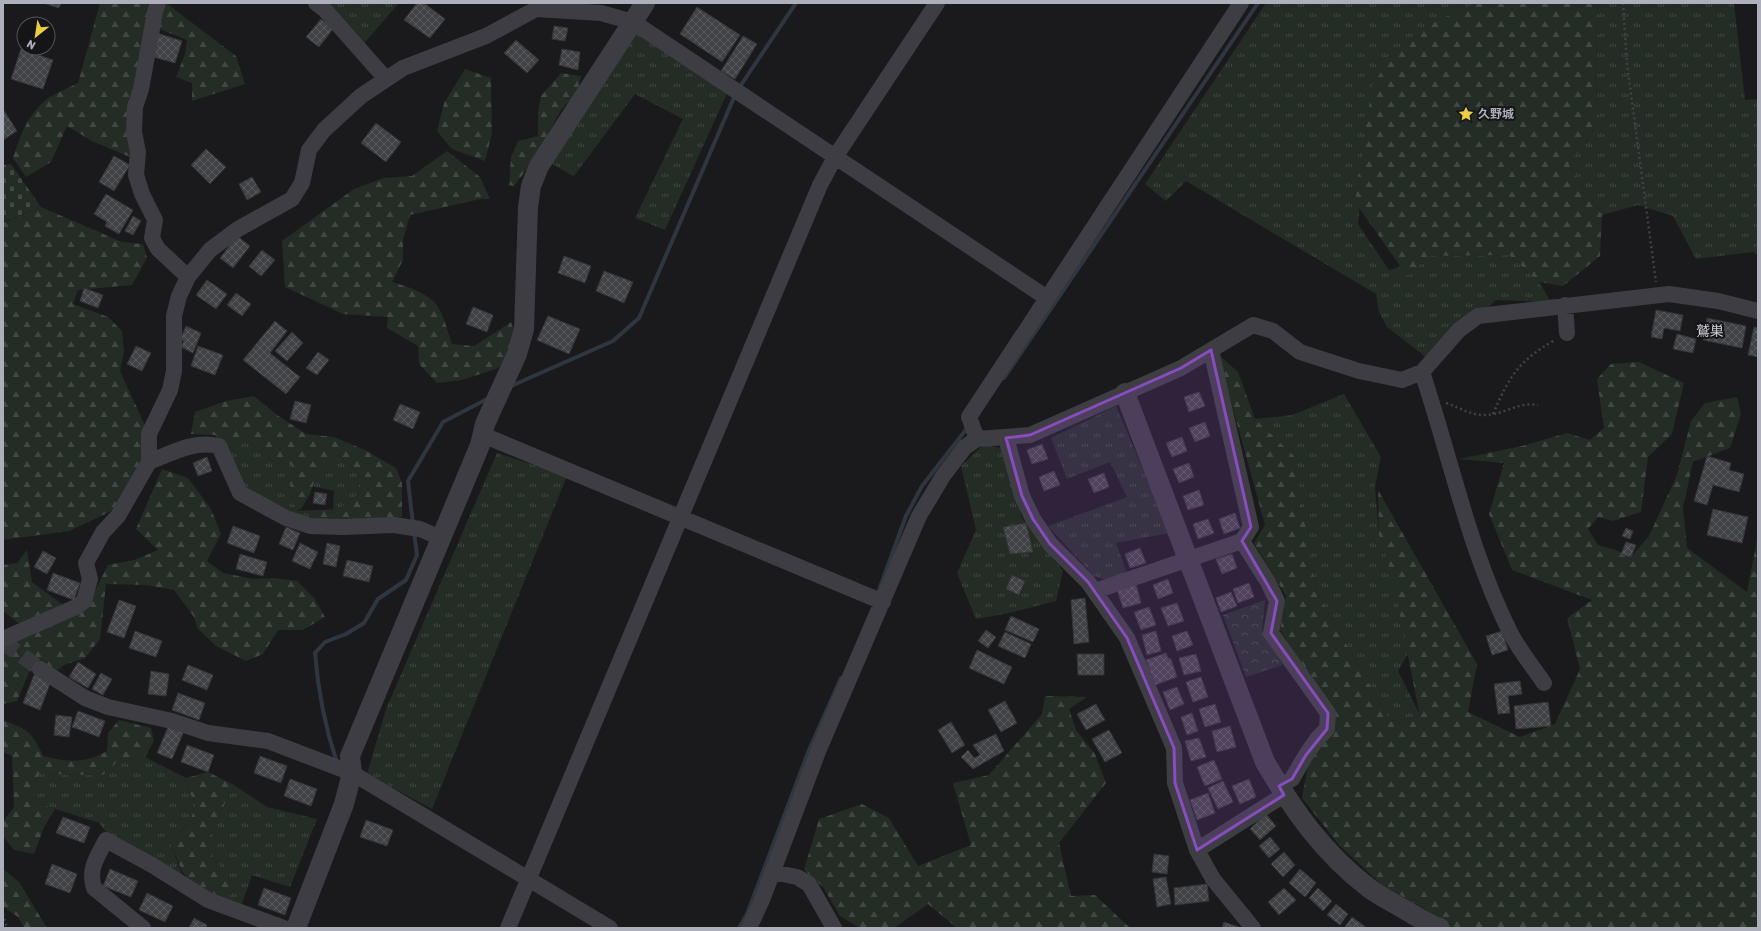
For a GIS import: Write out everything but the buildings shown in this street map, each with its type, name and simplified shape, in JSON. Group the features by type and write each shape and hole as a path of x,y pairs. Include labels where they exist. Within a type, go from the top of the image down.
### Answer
{"street":[{"path":"158,3 140,90 135,107 134,132 138,152 136,175 142,194 155,220 152,238 158,249 188,277"},
{"path":"296,928 332,840 344,804 352,773 350,756 484,435 486,424 517,354 524,329 528,207 531,186 538,166 645,3"},
{"path":"508,928 820,185 835,157 937,3"},
{"path":"977,439 969,417 1241,3"},
{"path":"323,6 386,79"},
{"path":"3,640 76,607 84,601 90,579 86,563 104,532 118,516 149,462 149,434 170,390 174,371 174,316 179,296 188,277 210,250 238,229 292,199 302,183 308,150 324,130 361,96 403,68 486,36 536,9 601,13 633,22 1046,298"},
{"path":"749,928 819,749 919,516 943,476 964,447 977,439 1030,435 1181,368 1253,325 1273,331 1300,352 1359,371 1402,380 1422,372 1459,330 1478,316 1669,294 1718,301 1758,312"},
{"path":"1565,305 1567,333"},
{"path":"1095,591 1242,541 1251,527 1211,350"},
{"path":"1422,372 1466,523 1488,584 1511,634 1544,683"},
{"path":"1125,393 1265,762 1281,790 1312,833 1340,864 1370,889 1436,927"},
{"path":"484,435 681,516 883,602"},
{"path":"1006,438 1022,496 1033,519 1050,544 1072,564 1095,591 1127,638 1174,748 1175,783 1197,850 1213,879 1253,928"},
{"path":"149,462 186,447 208,444 219,446 240,493 286,518 310,526 344,527 394,525 420,529 441,538"},
{"path":"1197,850 1281,790 1292,779 1306,755 1326,729 1328,713 1272,633 1277,601 1268,582 1242,541"},
{"path":"40,669 85,698 108,706 172,721 208,733 268,741 352,773 610,928"},
{"path":"143,928 94,888 91,878 92,866 106,840 208,900 284,928"},
{"path":"772,872 797,877 809,884 834,928"}],"path":[{"path":"1623,3 1627,64 1658,296"},
{"path":"1493,414 1507,381 1523,362 1539,349 1567,333"},
{"path":"1430,398 1449,404 1465,412 1493,414 1520,405 1538,405"},
{"path":"3,914 7,928"}],"highlighted area":[{"path":"1211,350 1251,527 1242,541 1277,601 1271,633 1328,713 1327,729 1306,755 1292,779 1279,786 1284,795 1197,850 1175,783 1174,748 1127,638 1088,582 1050,544 1033,519 1022,496 1006,438 1030,435 1181,368"}],"green space":[{"path":"100,3 160,3 150,28 137,160 92,141 67,126 51,162 26,177 13,158 22,134 30,118 40,105 47,99 78,83"},
{"path":"166,3 236,56 245,84 192,101 192,83 176,77 185,54 187,40 157,28"},
{"path":"330,3 399,3 359,49 325,10"},
{"path":"1266,3 1475,3 1366,128 1358,224 1389,270 1431,256 1509,255 1539,282 1551,302 1496,300 1451,338 1431,361 1387,327 1379,312 1376,294 1186,181 1166,201 1145,184"},
{"path":"1475,3 1597,3 1598,21 1595,72 1599,122 1569,165 1602,215 1600,256 1563,286 1539,282 1509,255 1431,256 1407,276 1355,202 1372,86 1395,50 1435,22"},
{"path":"1597,3 1734,3 1745,100 1758,99 1758,255 1753,252 1696,259 1673,216 1638,205 1602,215 1569,165 1599,122 1595,72 1598,21"},
{"path":"633,22 730,87 665,230 635,218 683,119 635,94 574,176 543,159"},
{"path":"465,69 491,78 492,133 485,161 452,149 437,131 444,103"},
{"path":"561,73 581,76 577,93 561,110 531,164 514,186 509,185 511,157 518,141 538,136 538,112 541,96"},
{"path":"447,151 480,177 490,199 480,199 410,215 403,240 403,260 392,282 421,293 435,303 443,317 452,344 474,346 511,322 515,333 517,354 496,369 462,380 437,383 419,364 418,346 387,328 388,317 343,314 285,287 282,241 354,189 384,178 412,176"},
{"path":"11,164 41,207 3,222 3,165"},
{"path":"41,207 122,242 143,244 147,258 132,285 78,290 73,304 108,317 122,331 124,351 120,371 149,434 149,462 124,505 69,531 3,540 3,223"},
{"path":"1218,354 1238,372 1255,419 1294,456 1316,591 1390,721 1420,717 1392,575 1379,535 1378,490 1477,664 1468,712 1520,737 1555,724 1580,669 1567,618 1592,600 1512,570 1489,514 1504,463 1459,459 1522,446 1567,433 1590,440 1604,428 1597,379 1611,364 1639,362 1684,383 1672,434 1648,457 1641,512 1613,521 1598,517 1588,529 1598,545 1613,549 1631,557 1649,536 1677,475 1691,421 1705,403 1737,397 1741,414 1730,448 1693,462 1683,507 1687,548 1747,592 1758,534 1758,928 1449,928 1451,924 1382,885 1340,846 1302,798 1309,761 1332,714 1280,630 1286,596 1254,543 1265,525"},
{"path":"1344,394 1381,457 1375,486 1379,535 1419,634 1398,671 1421,717 1390,721 1316,591 1305,530 1255,419 1292,415"},
{"path":"254,396 277,415 306,434 334,437 365,450 396,468 402,483 402,517 320,522 320,510 339,509 359,494 359,473 338,455 321,464 309,496 301,509 293,512 290,482 292,465 273,461 248,441 227,447 215,435 191,434 195,412 226,401"},
{"path":"1116,406 1170,533 1116,543 1127,573 1106,580 1094,576 1048,526 1127,497 1110,462 1067,479 1051,438"},
{"path":"248,441 273,461 292,465 290,482 293,511 320,510 320,522 310,522 243,487 227,447"},
{"path":"985,443 1003,449 1022,518 1063,571 1056,601 1009,613 976,619 957,573 976,530 961,466"},
{"path":"497,453 567,476 432,809 367,774 386,709"},
{"path":"338,455 359,473 359,494 339,509 333,509 334,491 312,486 321,463"},
{"path":"162,469 188,478 211,509 221,534 207,561 223,573 254,579 274,578 297,581 314,598 325,617 303,630 278,630 263,654 246,661 216,646 198,629 194,617 174,590 146,585 106,584 100,639 85,658 64,665 50,676 30,670 17,701 3,704 3,648 27,630 3,611 3,565 17,563 27,550 32,582 74,613 91,599 108,565 134,560 158,550 136,529"},
{"path":"1265,600 1262,631 1283,665 1246,677 1223,615"},
{"path":"1045,696 1087,697 1069,709 1076,730 1095,754 1106,783 1059,843 1071,896 1095,895 1130,928 957,928 928,904 894,928 860,928 840,916 823,887 804,870 819,819 862,804 889,818 918,866 971,845 953,783 989,775 1042,714"},
{"path":"3,720 28,732 36,741 43,756 60,760 83,760 107,751 108,733 119,720 151,728 154,741 145,757 117,762 103,775 40,774 29,793 40,804 55,809 44,827 34,854 14,850 3,836 3,821 14,807 12,756 3,752"},
{"path":"145,757 186,778 187,788 196,804 190,821 170,843 187,887 117,846 99,823 40,804 29,793 40,774 103,775 117,762"},
{"path":"208,772 234,785 209,836 206,848 230,881 236,886 223,906 198,894 182,871 170,843 190,821 196,804 187,788 186,778"},
{"path":"234,785 267,807 317,819 290,887 252,875 239,912 223,906 236,886 230,881 206,848 209,836"},
{"path":"3,869 19,882 47,928 24,928 18,917 3,907"}],"waterway":[{"path":"739,88 796,3"},
{"path":"1004,378 1258,3"},
{"path":"511,386 613,341 639,318 735,95"},
{"path":"413,524 408,481 443,422 489,398"},
{"path":"879,590 906,516 922,486 968,427"},
{"path":"337,763 323,709 315,653 325,642 346,634 364,623 378,599 406,580 417,555 414,532"},
{"path":"739,928 747,914 809,750 841,678"}],"tunnel":[{"path":"3,642 40,669"}],"place":[{"name":"久野城","path":"1466,114"}],"district":[{"name":"鷲巣","path":"1710,331"}]}
